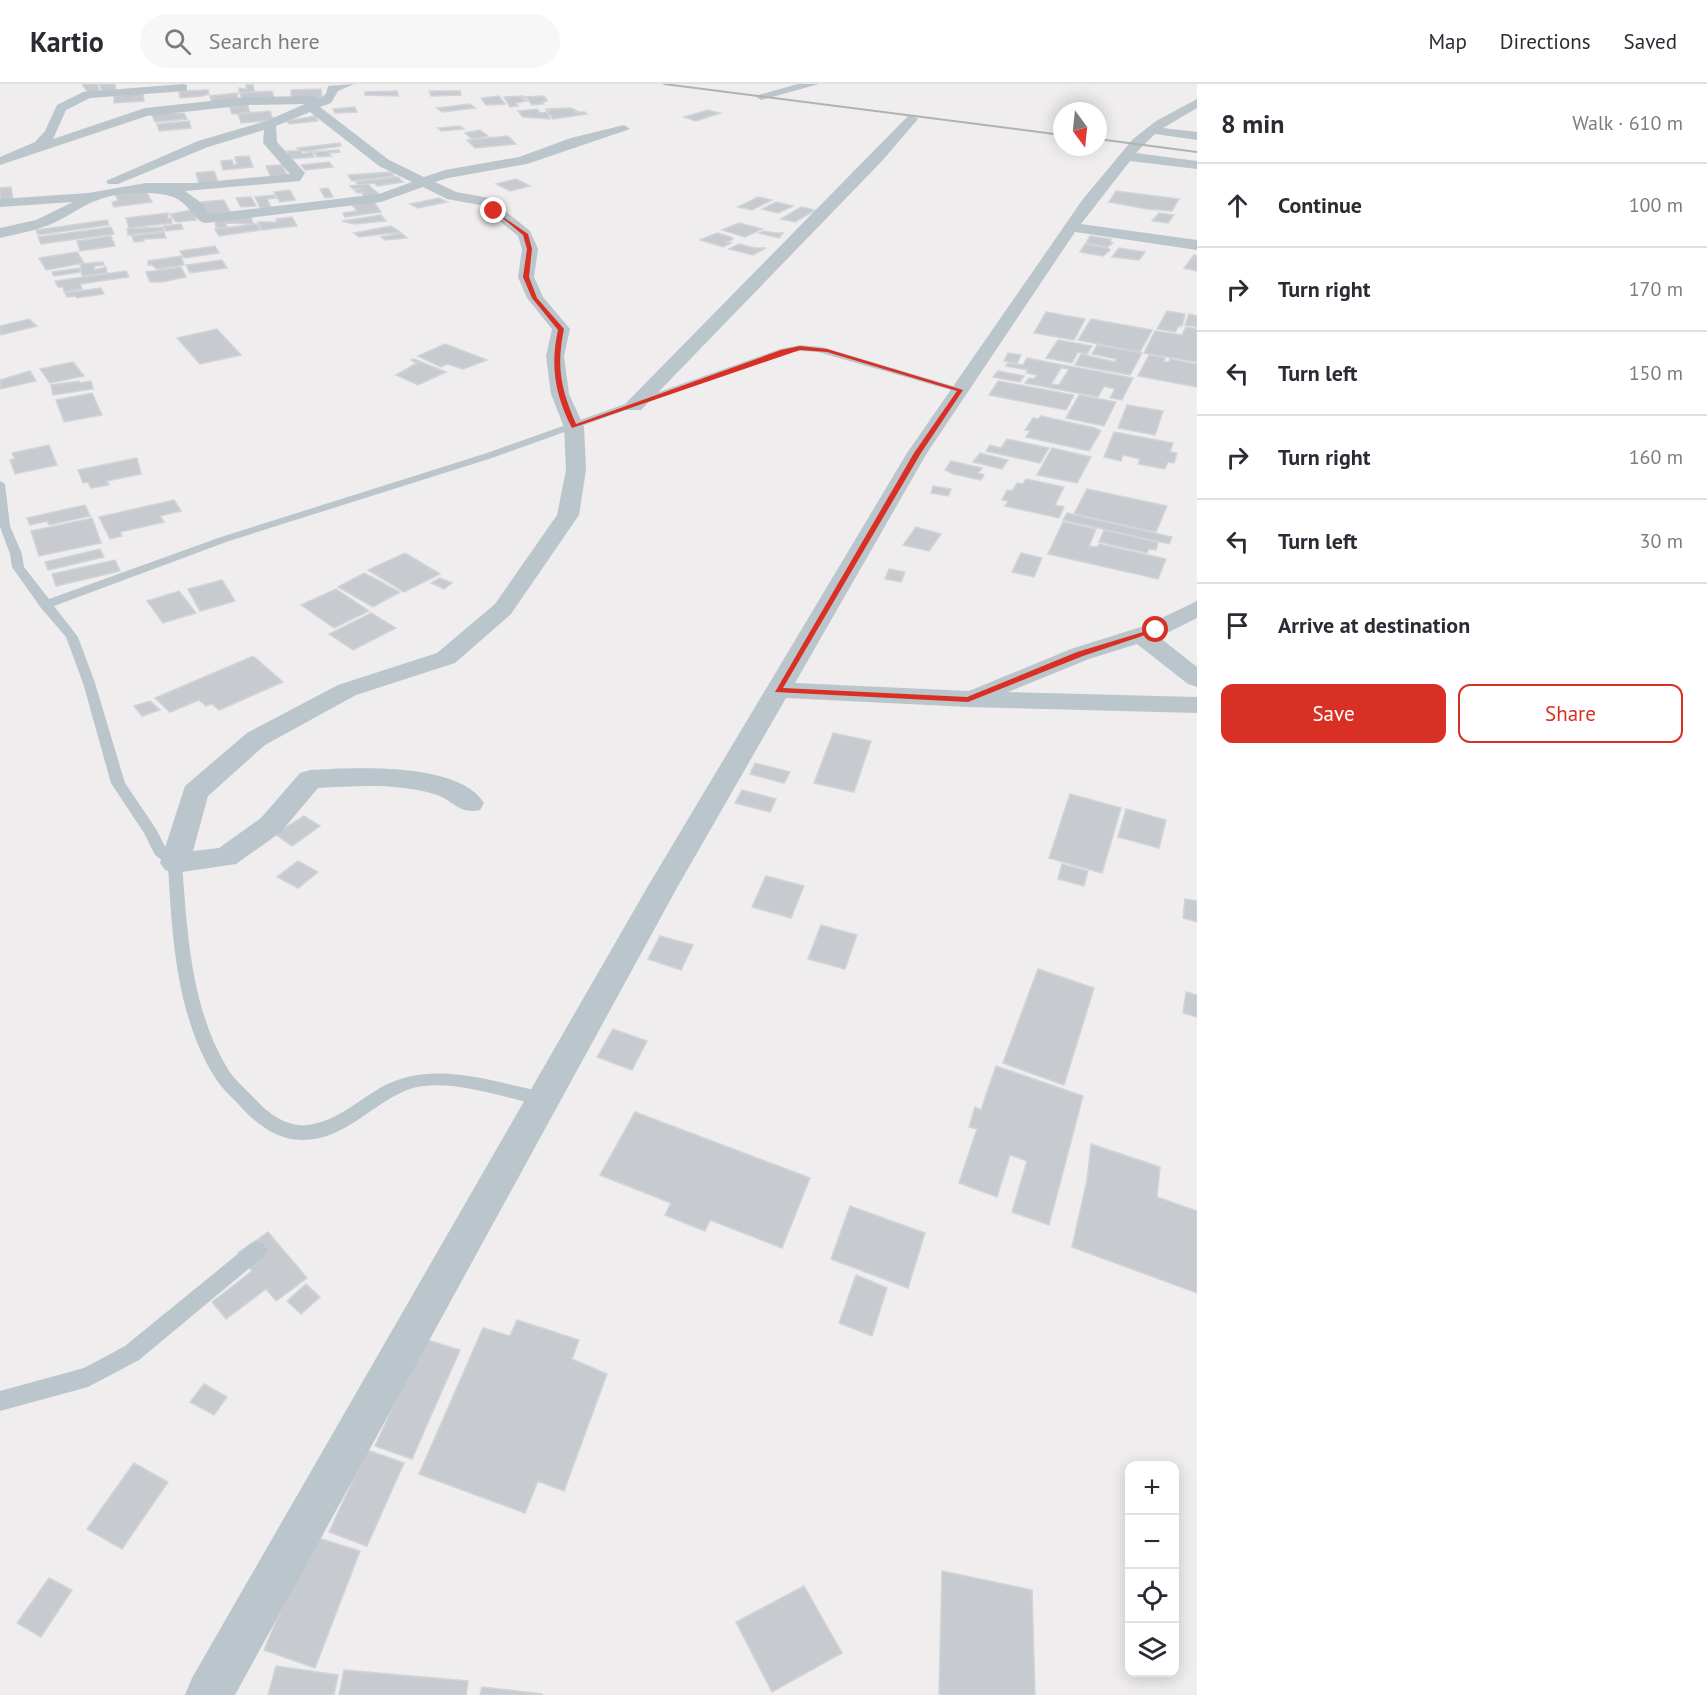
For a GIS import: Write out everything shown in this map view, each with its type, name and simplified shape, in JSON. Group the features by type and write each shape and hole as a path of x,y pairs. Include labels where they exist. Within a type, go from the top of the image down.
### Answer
{"street":[{"path":"49,198 89,190 204,144 270,124 327,100 332,95 332,89 348,84"},
{"path":"761,96 813,84"},
{"path":"36,149 48,140 62,108 87,95 199,87"},
{"path":"0,161 145,112 248,101 327,100"},
{"path":"209,1695 663,885 917,453 1072,227 1126,156 1152,130 1184,108 1197,103"},
{"path":"310,106 342,128 384,163 452,196 484,201 525,234 530,249 526,277 535,298 561,329 555,356 560,394 574,427 576,470 568,515 503,609 446,658 346,690 256,739 195,792 175,863 226,857 271,825 310,779 386,776 444,787 470,803"},
{"path":"634,406 862,174 912,119"},
{"path":"0,203 91,196 146,187 195,187 295,178 298,173 270,143 270,124"},
{"path":"113,191 142,189 184,194 192,199 205,219 381,198 445,174 522,161 576,141 624,129"},
{"path":"1152,130 1197,136"},
{"path":"1126,156 1197,165"},
{"path":"0,233 40,223 68,212 91,196"},
{"path":"1072,227 1197,245"},
{"path":"968,699 1080,654 1171,624 1197,608"},
{"path":"1141,635 1197,679"},
{"path":"778,690 968,699 1197,705"}],"lane":[{"path":"45,605 225,539 574,427 783,351 800,348 827,351 960,390"},
{"path":"0,484 5,526 16,554 18,567 45,605 72,637 89,683 117,783 151,832 160,851 175,863 179,932 201,1032 220,1072 256,1113 283,1129 304,1133 332,1126 405,1084 432,1078 543,1100"},
{"path":"0,1401 88,1377 132,1353 257,1250"}],"building":[{"path":"82,84 97,84 100,92 88,93"},
{"path":"99,84 115,84 116,91 103,92"},
{"path":"246,85 253,85 254,92 239,93 239,88 247,89"},
{"path":"321,89 322,98 291,100 291,90"},
{"path":"208,90 209,94 202,96 180,98 179,91"},
{"path":"272,91 274,98 242,100 240,93"},
{"path":"397,91 398,96 365,95 365,92"},
{"path":"429,91 460,91 461,95 431,96 430,93 433,92"},
{"path":"143,93 144,101 114,103 114,96"},
{"path":"237,93 239,101 212,103 210,96"},
{"path":"499,96 505,104 486,105 481,98"},
{"path":"524,96 525,98 521,98 527,101 510,107 504,97"},
{"path":"544,96 547,101 542,102 544,104 532,105 526,97"},
{"path":"247,103 250,113 232,114 230,108"},
{"path":"470,104 475,108 442,112 437,108"},
{"path":"355,107 357,112 335,113 333,109"},
{"path":"571,108 577,111 573,112 587,114 553,119 547,111 550,110 545,109"},
{"path":"537,109 540,113 547,112 550,119 523,117 518,111"},
{"path":"173,110 175,114 184,113 187,119 155,122 151,112"},
{"path":"708,110 720,113 696,121 684,117"},
{"path":"270,111 273,120 241,123 238,114"},
{"path":"315,116 318,121 289,124 287,121"},
{"path":"189,121 191,128 159,131 157,124"},
{"path":"460,126 464,129 441,131 438,128"},
{"path":"480,130 488,136 472,139 465,133"},
{"path":"508,136 516,144 475,148 467,140"},
{"path":"340,143 341,146 309,151 299,151 297,148"},
{"path":"339,150 340,152 329,153 331,156 317,157 314,152"},
{"path":"287,151 301,151 302,154 312,152 314,157 289,159"},
{"path":"249,156 253,167 223,170 221,161 232,160 233,165 237,164 235,157"},
{"path":"329,162 333,167 305,170 301,165"},
{"path":"282,165 287,175 271,177 266,166"},
{"path":"214,171 218,182 199,184 196,173"},
{"path":"391,172 394,176 352,181 348,175"},
{"path":"398,177 403,182 377,186 375,183 358,185 356,182"},
{"path":"516,179 530,186 510,191 496,184"},
{"path":"367,184 379,194 364,197 362,194 365,192 355,191 361,188 353,189 350,186"},
{"path":"11,187 13,199 0,201 0,188"},
{"path":"328,188 333,197 325,198 320,189"},
{"path":"145,190 152,202 114,207 112,202 118,201 115,194"},
{"path":"290,190 295,200 280,202 274,192"},
{"path":"1116,191 1179,199 1172,211 1147,209 1109,202"},
{"path":"274,195 276,198 267,199 271,207 260,208 255,197"},
{"path":"251,197 256,206 241,207 236,198"},
{"path":"758,197 772,200 752,210 738,207"},
{"path":"439,198 447,202 418,208 410,204"},
{"path":"224,200 230,212 207,215 201,202"},
{"path":"374,202 381,212 345,217 343,213 357,211 352,205"},
{"path":"776,202 793,206 778,213 762,209"},
{"path":"801,207 815,210 795,222 781,219"},
{"path":"192,210 196,220 176,222 170,214"},
{"path":"168,213 168,219 171,218 172,223 129,228 126,218"},
{"path":"1159,213 1174,215 1168,223 1152,221"},
{"path":"381,215 386,221 354,224 342,221"},
{"path":"251,217 253,224 226,223 227,227 216,228 215,220"},
{"path":"292,217 297,226 262,230 258,222 277,222 276,219"},
{"path":"107,220 109,225 38,235 36,230"},
{"path":"739,223 762,229 745,237 722,230"},
{"path":"181,224 183,229 166,231 164,226"},
{"path":"257,224 261,230 219,236 215,229"},
{"path":"391,226 400,232 359,237 354,233"},
{"path":"111,227 114,234 41,244 38,237"},
{"path":"163,227 164,231 128,235 127,229"},
{"path":"764,231 783,233 779,238 759,233"},
{"path":"164,232 166,238 143,239 144,241 134,242 132,236"},
{"path":"401,233 407,238 385,240 381,237"},
{"path":"717,233 731,237 733,239 727,242 731,243 723,247 700,240"},
{"path":"111,236 115,246 80,251 77,241"},
{"path":"1090,236 1111,239 1110,242 1113,243 1107,247 1086,243"},
{"path":"739,244 766,248 753,255 729,249"},
{"path":"1085,244 1110,250 1103,256 1080,252"},
{"path":"215,246 219,253 184,258 180,251"},
{"path":"1119,248 1145,252 1139,260 1112,257"},
{"path":"77,252 84,263 46,270 39,258"},
{"path":"1194,255 1197,256 1197,271 1184,268"},
{"path":"181,256 184,265 157,269 148,265 148,261"},
{"path":"222,260 227,268 190,273 186,265"},
{"path":"103,262 104,265 94,266 95,270 106,267 107,273 82,276 80,264"},
{"path":"181,267 186,277 162,282 150,282 146,272"},
{"path":"79,268 81,272 54,276 52,272"},
{"path":"126,271 129,277 80,284 82,289 64,292 63,287 58,287 55,281"},
{"path":"101,288 104,294 77,298 76,296 67,297 65,293"},
{"path":"1167,311 1185,314 1182,326 1179,326 1175,332 1157,329"},
{"path":"1046,312 1085,319 1074,340 1034,333"},
{"path":"1189,314 1197,316 1197,327 1185,325"},
{"path":"29,319 37,326 0,335 0,326"},
{"path":"1091,319 1152,330 1140,352 1078,340"},
{"path":"1186,327 1197,329 1197,362 1144,353 1155,331 1182,335"},
{"path":"217,329 241,355 200,364 177,338"},
{"path":"1058,340 1092,346 1087,354 1078,352 1072,363 1046,358"},
{"path":"445,344 487,360 463,369 447,364 441,367 418,356"},
{"path":"1097,345 1142,353 1130,375 1075,365 1081,354 1115,362 1116,359 1092,354"},
{"path":"1008,353 1021,355 1017,363 1004,361"},
{"path":"1149,355 1165,358 1164,362 1169,362 1170,359 1197,364 1197,387 1138,376"},
{"path":"1027,358 1063,365 1051,384 1059,385 1069,369 1062,368 1064,365 1133,378 1122,400 1110,398 1115,389 1104,386 1098,397 1025,383 1029,378 1034,379 1037,375 1026,373 1028,370 1006,366 1008,363 1023,365"},
{"path":"414,359 446,372 418,385 396,375 417,363 411,360"},
{"path":"73,362 84,376 50,383 40,369"},
{"path":"30,371 36,381 0,389 0,380"},
{"path":"998,371 1024,376 1020,382 993,377"},
{"path":"79,381 80,383 91,381 93,389 53,395 51,385"},
{"path":"998,381 1074,395 1066,410 989,395"},
{"path":"92,393 102,415 64,422 56,400"},
{"path":"1079,395 1116,402 1104,426 1066,418"},
{"path":"1127,405 1163,411 1155,435 1118,428"},
{"path":"1041,416 1101,431 1089,451 1026,437 1030,431 1025,430 1033,418 1038,419"},
{"path":"1114,432 1173,443 1170,452 1177,453 1174,463 1168,462 1165,469 1138,464 1140,459 1123,455 1121,461 1104,457"},
{"path":"1007,439 1049,448 1040,463 986,451 990,445 1001,448"},
{"path":"49,445 57,465 15,474 10,460 15,459 12,453"},
{"path":"1052,448 1091,457 1077,483 1037,475"},
{"path":"980,453 1008,460 1002,469 973,462"},
{"path":"137,458 141,474 107,481 109,485 91,488 88,482 83,483 78,470"},
{"path":"951,461 982,468 978,473 984,475 981,480 953,474 945,470"},
{"path":"1026,479 1064,487 1055,505 1064,507 1059,518 1005,506 1008,501 1002,500 1007,490 1012,491 1017,483 1023,484"},
{"path":"933,486 951,489 948,496 931,493"},
{"path":"1087,489 1167,506 1156,532 1074,514"},
{"path":"174,500 181,511 160,516 164,522 120,532 122,536 110,539 99,517"},
{"path":"85,505 90,516 49,525 47,521 30,525 27,518"},
{"path":"1067,513 1172,537 1169,544 1063,520"},
{"path":"92,518 101,543 39,556 31,531"},
{"path":"1063,522 1096,529 1089,546 1097,547 1099,544 1166,559 1158,579 1048,554"},
{"path":"916,527 941,534 929,551 903,545"},
{"path":"1104,530 1158,542 1156,550 1149,549 1147,553 1099,542"},
{"path":"100,549 104,557 48,570 45,562"},
{"path":"405,553 440,574 404,592 368,570"},
{"path":"1021,553 1042,558 1034,577 1012,572"},
{"path":"115,560 120,571 56,586 52,574"},
{"path":"889,569 905,572 901,582 885,579"},
{"path":"364,573 400,592 373,607 338,587"},
{"path":"440,578 452,583 444,589 431,583"},
{"path":"222,580 235,601 200,611 188,589"},
{"path":"336,589 369,611 334,628 301,605"},
{"path":"179,591 196,613 163,623 147,601"},
{"path":"371,613 396,628 353,650 329,634"},
{"path":"253,656 283,682 219,710 212,704 206,706 199,700 170,712 155,698"},
{"path":"150,701 160,710 142,716 134,706"},
{"path":"833,733 871,741 854,792 814,783"},
{"path":"755,763 790,772 784,783 750,774"},
{"path":"742,790 776,799 770,812 735,803"},
{"path":"1070,794 1121,808 1102,873 1049,858"},
{"path":"1126,809 1166,820 1159,848 1118,837"},
{"path":"304,816 320,826 292,846 275,834"},
{"path":"298,861 318,872 298,888 277,877"},
{"path":"1062,864 1088,871 1084,886 1058,879"},
{"path":"766,876 804,886 791,918 752,907"},
{"path":"1185,899 1197,901 1197,922 1183,918"},
{"path":"821,925 857,935 845,969 808,959"},
{"path":"660,936 693,945 681,970 648,959"},
{"path":"1038,969 1094,988 1064,1085 1003,1063"},
{"path":"1186,992 1197,995 1197,1017 1183,1013"},
{"path":"613,1029 647,1041 632,1070 597,1057"},
{"path":"996,1066 1083,1096 1049,1225 1012,1212 1027,1161 1010,1155 997,1197 959,1183 977,1129 969,1127 975,1107 981,1110"},
{"path":"635,1112 810,1178 782,1248 710,1220 705,1231 665,1215 671,1203 600,1175"},
{"path":"1091,1144 1160,1167 1157,1197 1197,1211 1197,1293 1072,1247 1087,1180"},
{"path":"850,1206 925,1233 908,1288 831,1259"},
{"path":"268,1232 307,1278 276,1301 266,1289 226,1319 212,1302 252,1271 238,1253"},
{"path":"856,1275 887,1288 872,1336 839,1323"},
{"path":"306,1284 320,1297 301,1314 287,1301"},
{"path":"517,1320 579,1340 572,1359 607,1374 564,1491 538,1481 525,1513 419,1474 483,1328 510,1336"},
{"path":"424,1339 460,1350 412,1459 375,1446"},
{"path":"204,1384 227,1397 214,1415 190,1402"},
{"path":"367,1450 404,1463 367,1546 329,1532"},
{"path":"134,1463 168,1482 122,1549 87,1529"},
{"path":"312,1536 360,1551 315,1668 264,1650"},
{"path":"942,1571 1032,1590 1035,1695 939,1695"},
{"path":"49,1578 72,1590 41,1637 17,1623"},
{"path":"804,1586 842,1653 772,1692 736,1622"},
{"path":"276,1666 338,1675 334,1695 268,1695"},
{"path":"344,1670 468,1681 466,1695 339,1695"},
{"path":"482,1687 542,1694 542,1695 480,1695"}],"railway":[{"path":"664,84 1053,134"},
{"path":"1107,140 1197,152"}],"route":[{"path":"494,211 525,234 529,241 526,277 535,298 561,329 555,356 560,394 574,427 783,351 800,348 827,351 960,390 917,453 778,690 968,699 1080,654 1156,630"}]}
